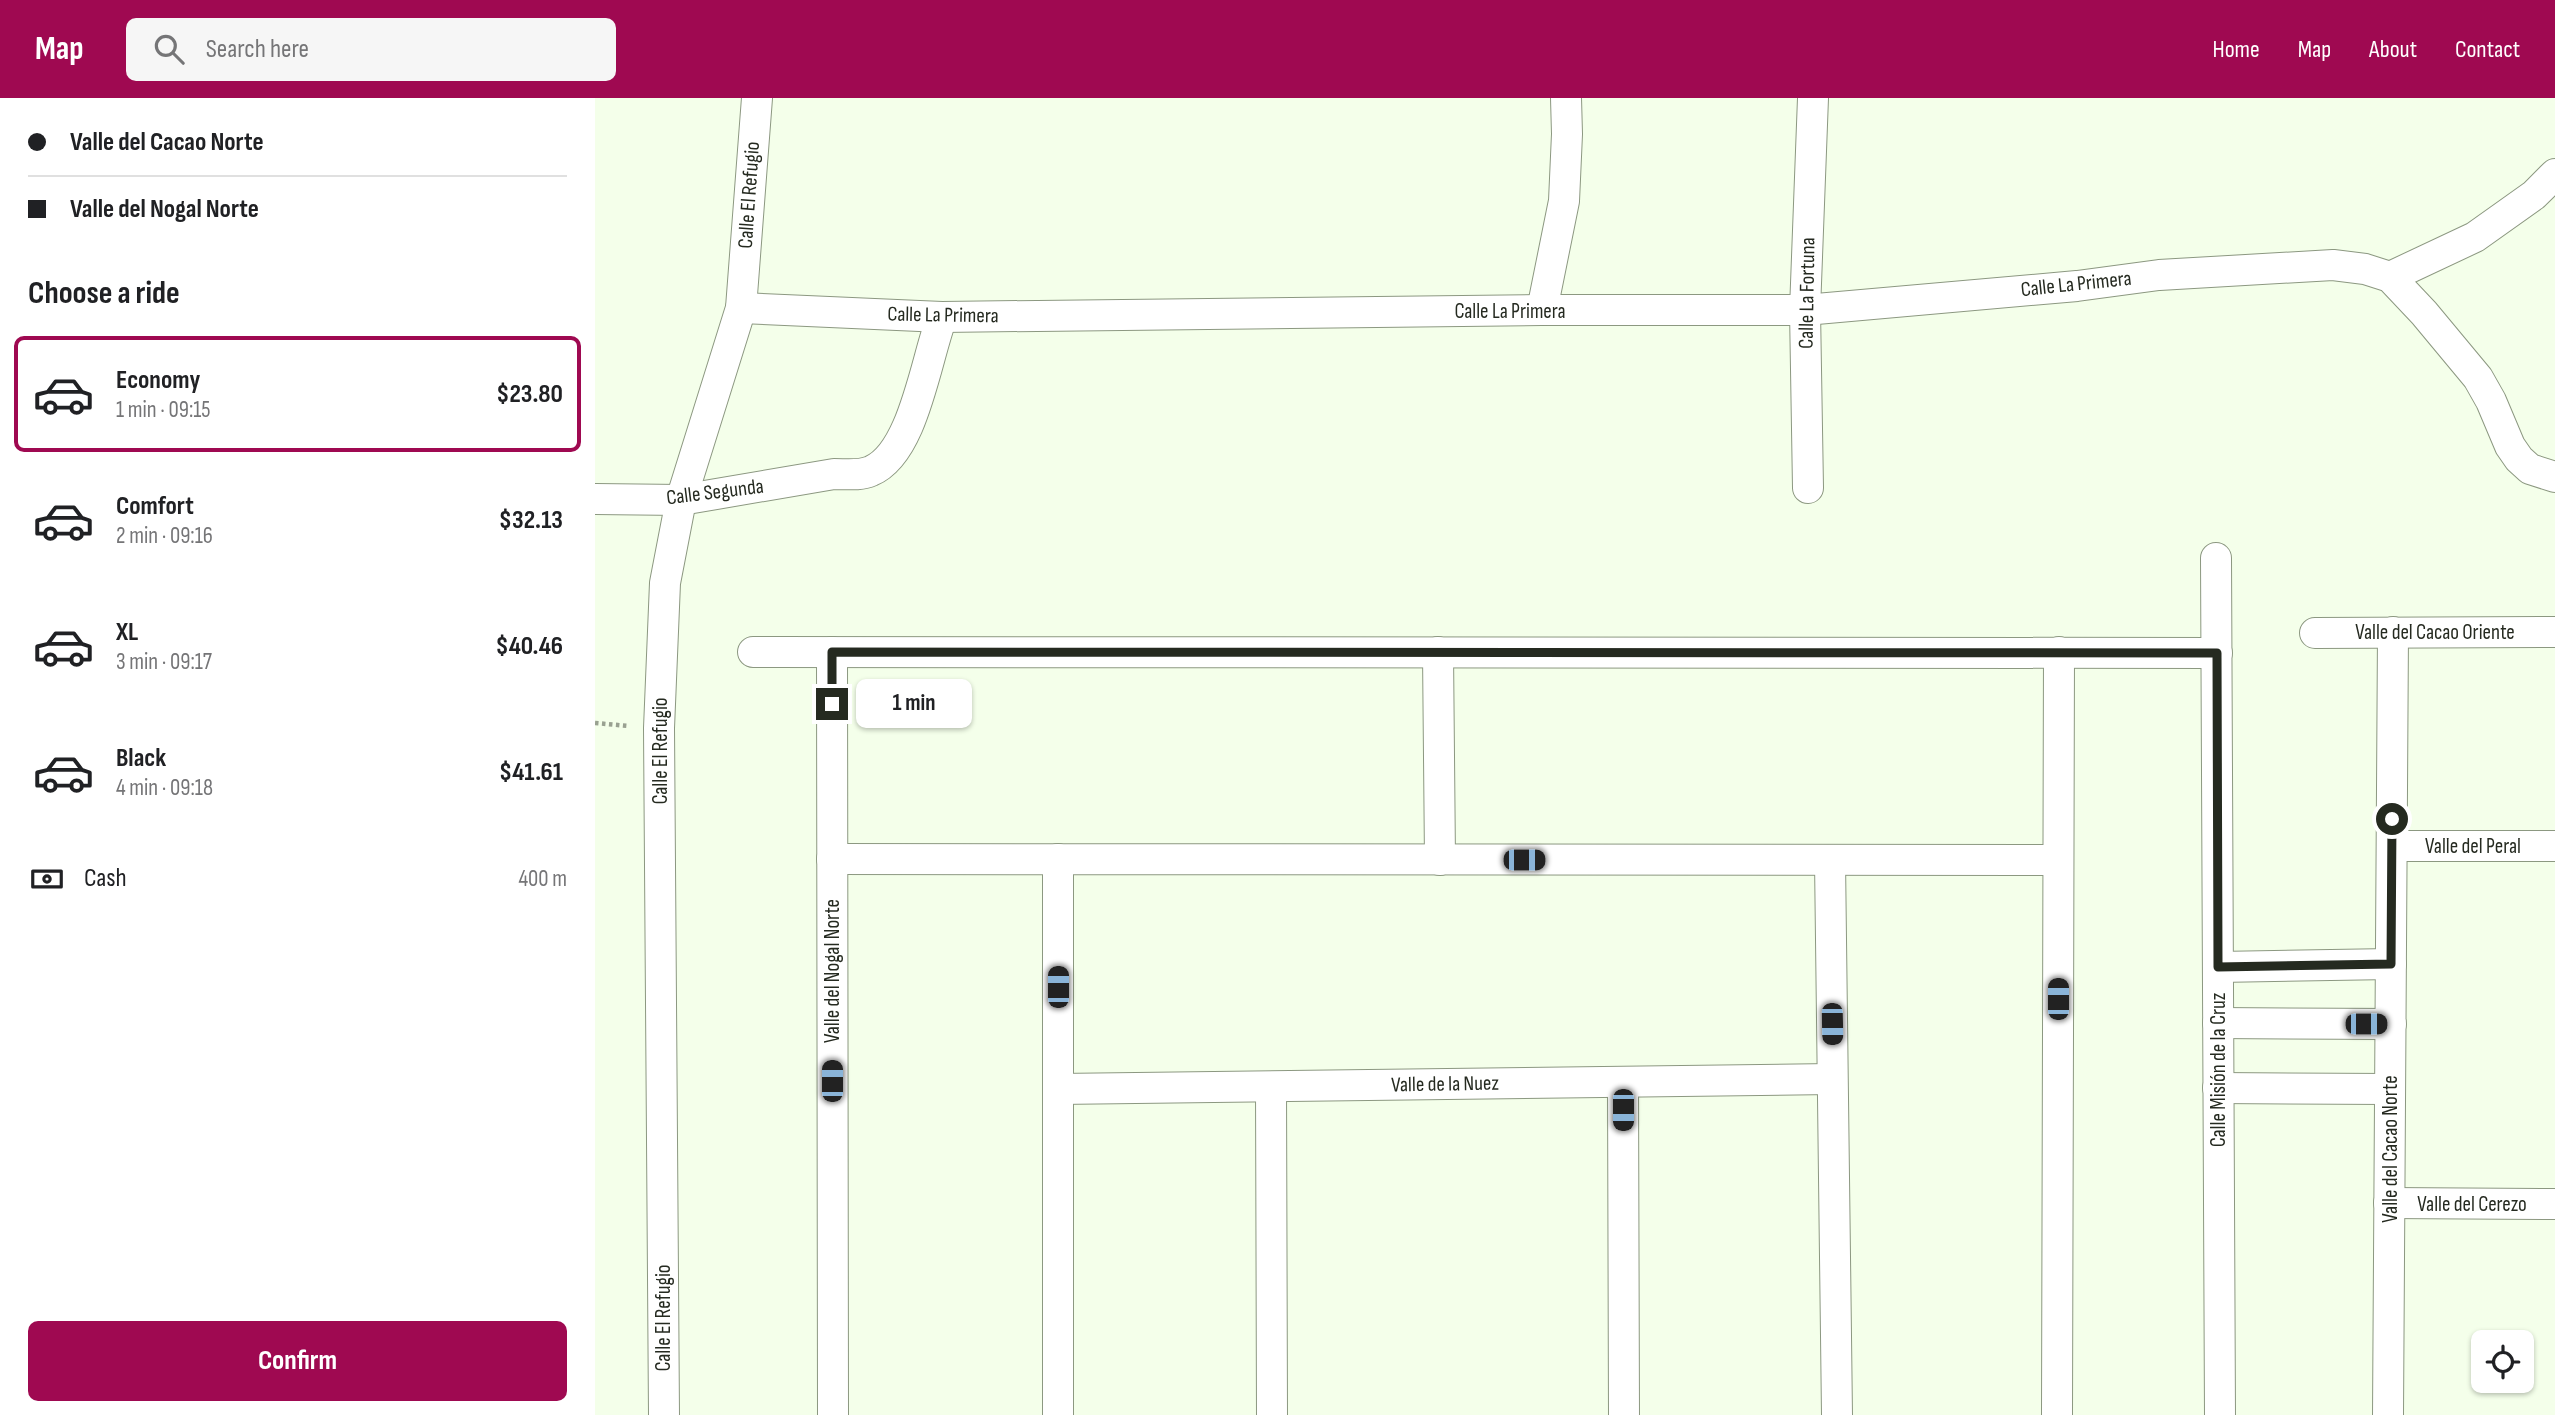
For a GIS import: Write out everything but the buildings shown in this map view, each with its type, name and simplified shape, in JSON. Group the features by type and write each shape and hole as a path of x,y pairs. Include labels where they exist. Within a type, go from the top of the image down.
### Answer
{"street":[{"name":"Calle El Refugio","path":"664,1415 659,728 665,583 681,500 741,308 757,98"},
{"path":"1542,310 1564,201 1566,98"},
{"name":"Calle La Fortuna","path":"1808,488 1805,310 1813,98"},
{"path":"2555,174 2534,195 2475,237 2390,277 2478,378 2510,446 2519,459 2530,469 2555,477"},
{"name":"Calle La Primera","path":"741,308 942,317 1542,310 1805,310 2077,286 2159,275 2278,268 2333,265 2390,277"},
{"name":"Calle Segunda","path":"595,499 681,500 873,470 886,460 905,436 942,317"},
{"name":"Calle Misión de la Cruz","path":"2216,558 2220,1415"},
{"name":"Valle del Cacao Norte","path":"2388,1415 2393,632"},
{"name":"Valle del Cacao Oriente","path":"2315,633 2555,632"},
{"path":"754,652 2217,653"},
{"name":"Valle del Nogal Norte","path":"832,652 833,1415"},
{"path":"1438,652 1440,860"},
{"path":"2057,1415 2059,652"},
{"name":"Valle del Peral","path":"2392,845 2555,846"},
{"path":"832,859 2059,860"},
{"path":"1058,859 1058,1415"},
{"path":"1830,860 1837,1415"},
{"path":"2218,967 2391,964"},
{"path":"2218,1023 2391,1024"},
{"name":"Valle de la Nuez","path":"1058,1089 1832,1079"},
{"path":"1623,1082 1624,1415"},
{"path":"1271,1087 1272,1415"},
{"path":"2218,1088 2391,1089"},
{"name":"Valle del Cerezo","path":"2389,1203 2555,1204"}],"route":[{"path":"832,704 832,652 2217,653 2218,967 2391,964 2392,819"}]}
